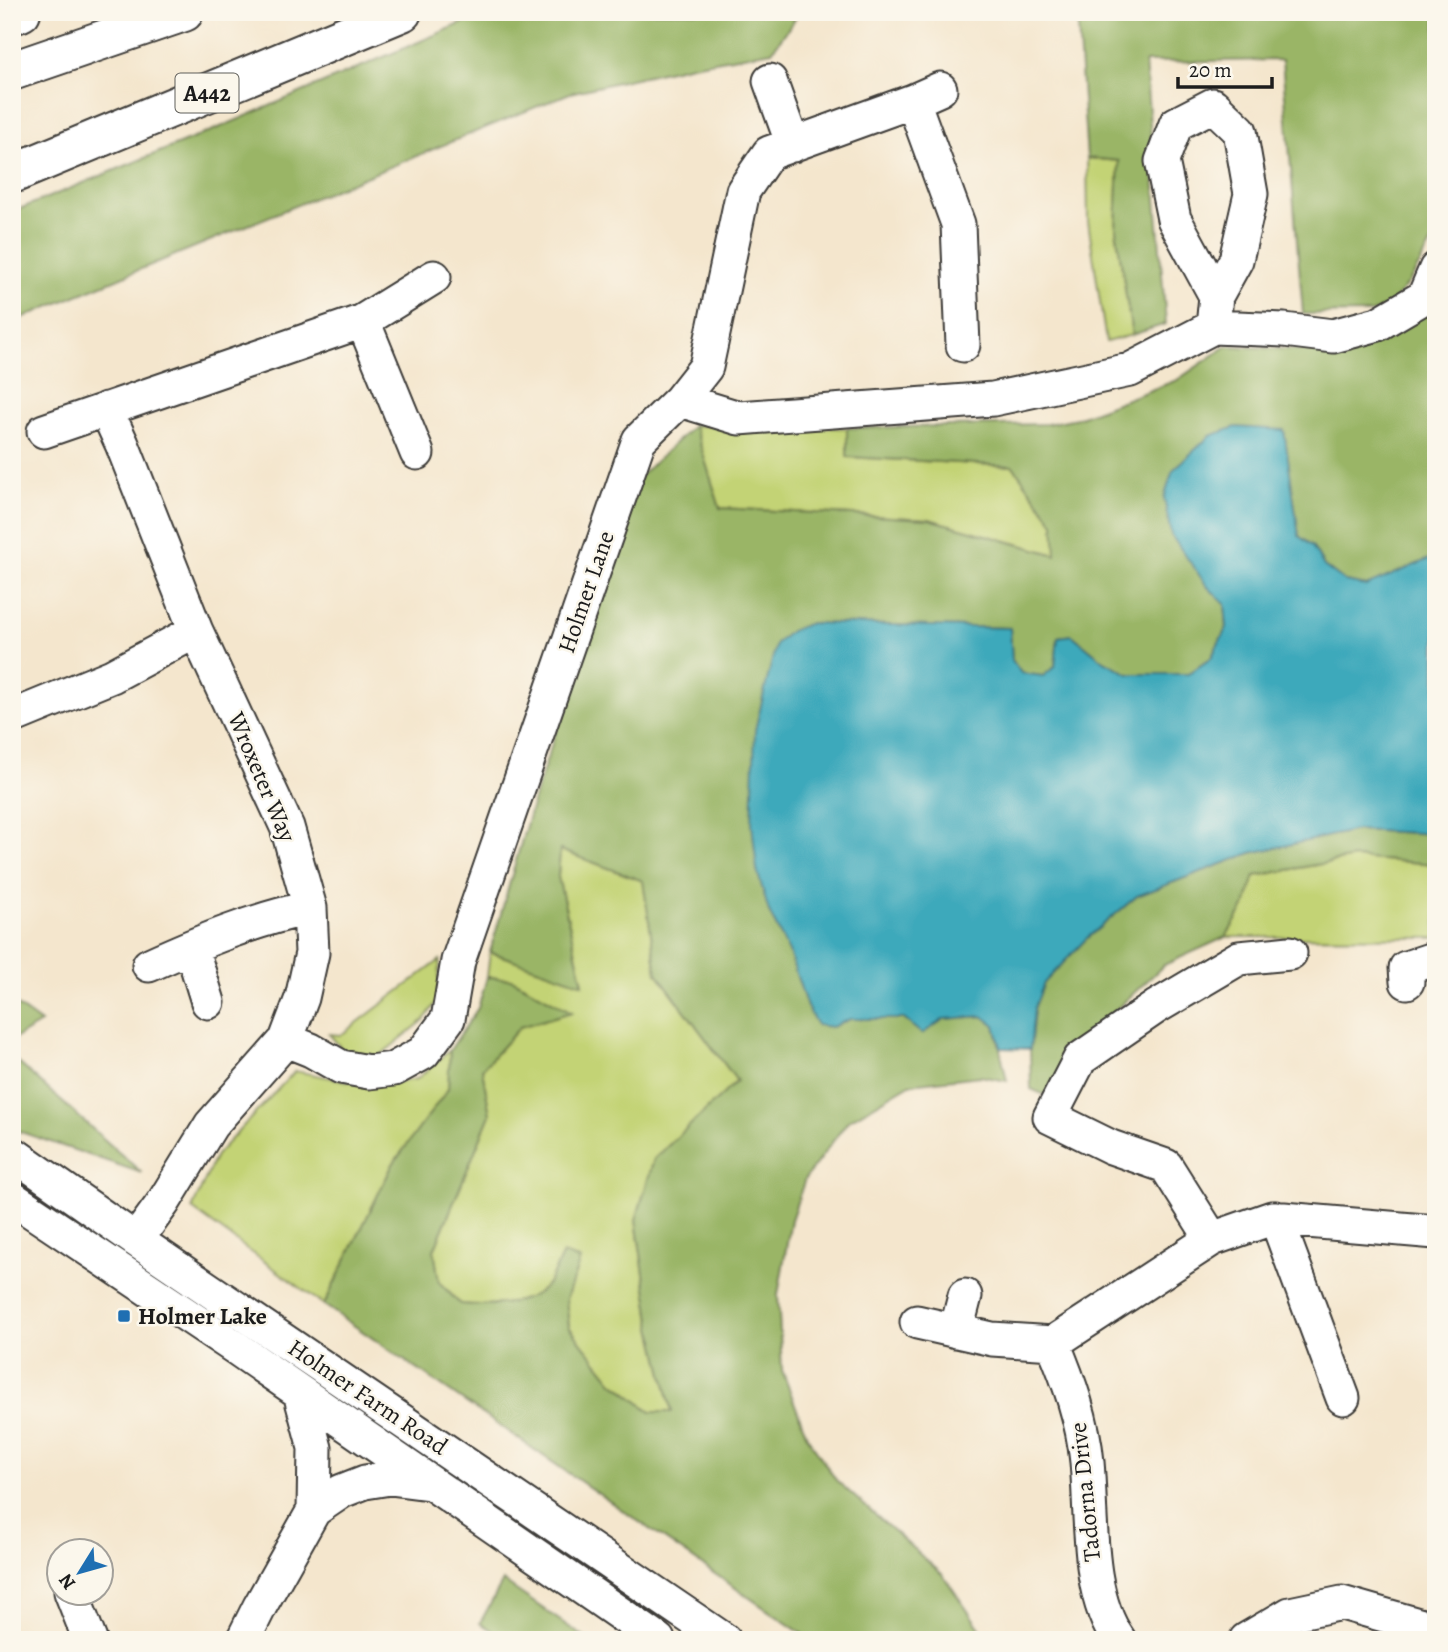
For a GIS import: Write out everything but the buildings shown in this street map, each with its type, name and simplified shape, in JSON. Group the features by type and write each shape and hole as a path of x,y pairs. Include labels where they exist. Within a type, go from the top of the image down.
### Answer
{"highway":[{"path":"12,15 21,12"},
{"path":"12,71 184,12"},
{"name":"A442","path":"12,174 402,12"}],"street":[{"path":"771,81 793,145"},
{"name":"Holmer Lane","path":"286,1040 341,1067 369,1072 394,1069 423,1054 448,1019 458,961 639,440 680,400 706,368 743,191 769,153 926,95 958,224 963,345"},
{"path":"680,400 739,418 993,399 1130,370 1215,312 1236,260 1251,194 1241,131 1213,105 1175,124 1162,161 1174,219 1215,312"},
{"path":"1215,312 1284,330 1333,336 1377,324 1424,297 1436,269"},
{"path":"44,431 363,321 434,277"},
{"path":"363,321 417,453"},
{"name":"Wroxeter Way","path":"106,409 196,631 288,827 310,908 312,953 302,998 286,1040 211,1125 163,1203 136,1240"},
{"path":"12,717 112,676 196,631"},
{"path":"149,965 289,912 310,908"},
{"path":"191,947 208,1002"},
{"path":"1212,1239 1167,1166 1111,1147 1050,1117 1080,1059 1156,1007 1239,958 1290,953"},
{"path":"1407,982 1406,968 1436,958"},
{"name":"Holmer Farm Road","path":"12,1153 724,1640"},
{"name":"Holmer Farm Road","path":"12,1198 658,1640"},
{"path":"1276,1218 1343,1398"},
{"path":"917,1322 992,1339 1053,1343 1212,1239 1276,1218 1436,1232"},
{"path":"956,1331 965,1296"},
{"name":"Tadorna Drive","path":"1053,1343 1073,1392 1087,1459 1094,1574 1112,1630 1119,1640"},
{"path":"300,1393 315,1448 314,1510"},
{"path":"243,1640 314,1510 342,1491 365,1482 390,1478 432,1483"},
{"path":"1247,1640 1290,1614 1342,1603 1436,1630"},
{"path":"77,1606 90,1640"}],"green space":[{"path":"488,12 800,12 772,51 692,65 570,93 12,322 12,212 216,129"},
{"path":"1077,12 1436,12 1436,235 1413,276 1395,300 1372,313 1303,314 1282,60 1145,62 1166,324 1132,335 1116,229 1119,161 1087,158"},
{"path":"1087,158 1119,161 1116,229 1132,335 1106,342 1088,221"},
{"path":"1436,294 1436,556 1367,586 1345,582 1324,566 1312,546 1299,536 1284,431 1207,586 1225,604 1227,627 1211,658 1188,674 1129,674 1104,661 1072,635 1058,637 1055,667 1043,676 1021,673 1012,660 1010,628 810,623 769,912 789,952 807,1007 832,1027 850,1019 904,1019 922,1033 944,1019 984,1016 995,1025 1007,1081 980,1076 910,1084 848,1121 805,1179 791,1220 778,1295 782,1370 807,1436 836,1480 943,1575 988,1640 811,1640 324,1305 393,1164 448,1089 450,1050 478,1008 487,977 512,979 572,1012 520,1027 482,1069 490,1115 434,1250 439,1282 460,1304 520,1301 531,1297 548,1283 563,1254 580,1260 566,1299 569,1327 613,1382 651,1412 672,1412 652,1327 636,1220 654,1159 737,1081 657,973 643,881 560,850 558,877 583,984 490,952 531,808 639,477 694,425 720,508 929,519 1056,555 1054,523 1013,466 847,457 847,428 1047,424 1077,418 1177,380 1227,346 1356,353 1431,303"},
{"path":"694,425 739,428 847,428 848,457 1013,466 1054,523 1057,555 929,519 720,508"},
{"path":"1357,830 1436,834 1436,864 1354,858 1255,876 1246,904 1226,937 1164,965 1106,1019 1080,1059 1063,1103 1031,1089 1030,1049 1034,1009 1044,983 1086,939 1137,896 1251,853"},
{"path":"560,850 644,881 657,973 737,1081 654,1159 636,1220 652,1327 672,1413 651,1412 613,1382 569,1327 566,1299 579,1260 563,1254 548,1283 531,1297 520,1301 460,1304 439,1282 434,1250 490,1115 482,1069 520,1027 512,979 487,977 490,952 583,983 558,877"},
{"path":"1354,858 1436,864 1436,938 1226,937 1255,876"},
{"path":"440,960 438,1000 424,1020 373,1061 346,1054 329,1034 341,1035"},
{"path":"12,1002 41,1023 12,1040"},
{"path":"450,1050 448,1089 393,1164 324,1305 192,1209 216,1155 295,1071 374,1086 417,1079"},
{"path":"12,1057 142,1173 12,1129"},
{"path":"503,1581 588,1640 507,1640 480,1623"}],"water":[{"path":"1236,427 1284,430 1299,536 1312,546 1324,566 1345,582 1366,586 1436,556 1436,834 1357,830 1251,853 1137,896 1086,939 1044,983 1034,1009 1030,1049 1001,1048 995,1025 983,1016 944,1019 922,1034 904,1019 850,1019 832,1027 817,1025 807,1007 789,952 769,912 757,870 752,824 755,730 776,644 790,631 810,623 1010,628 1012,660 1021,673 1043,676 1055,667 1058,637 1072,635 1104,661 1129,674 1188,674 1211,658 1227,627 1225,604 1207,586 1171,535 1164,498 1173,470 1210,436"}],"place":[{"name":"Holmer Lake","path":"124,1316"}]}
